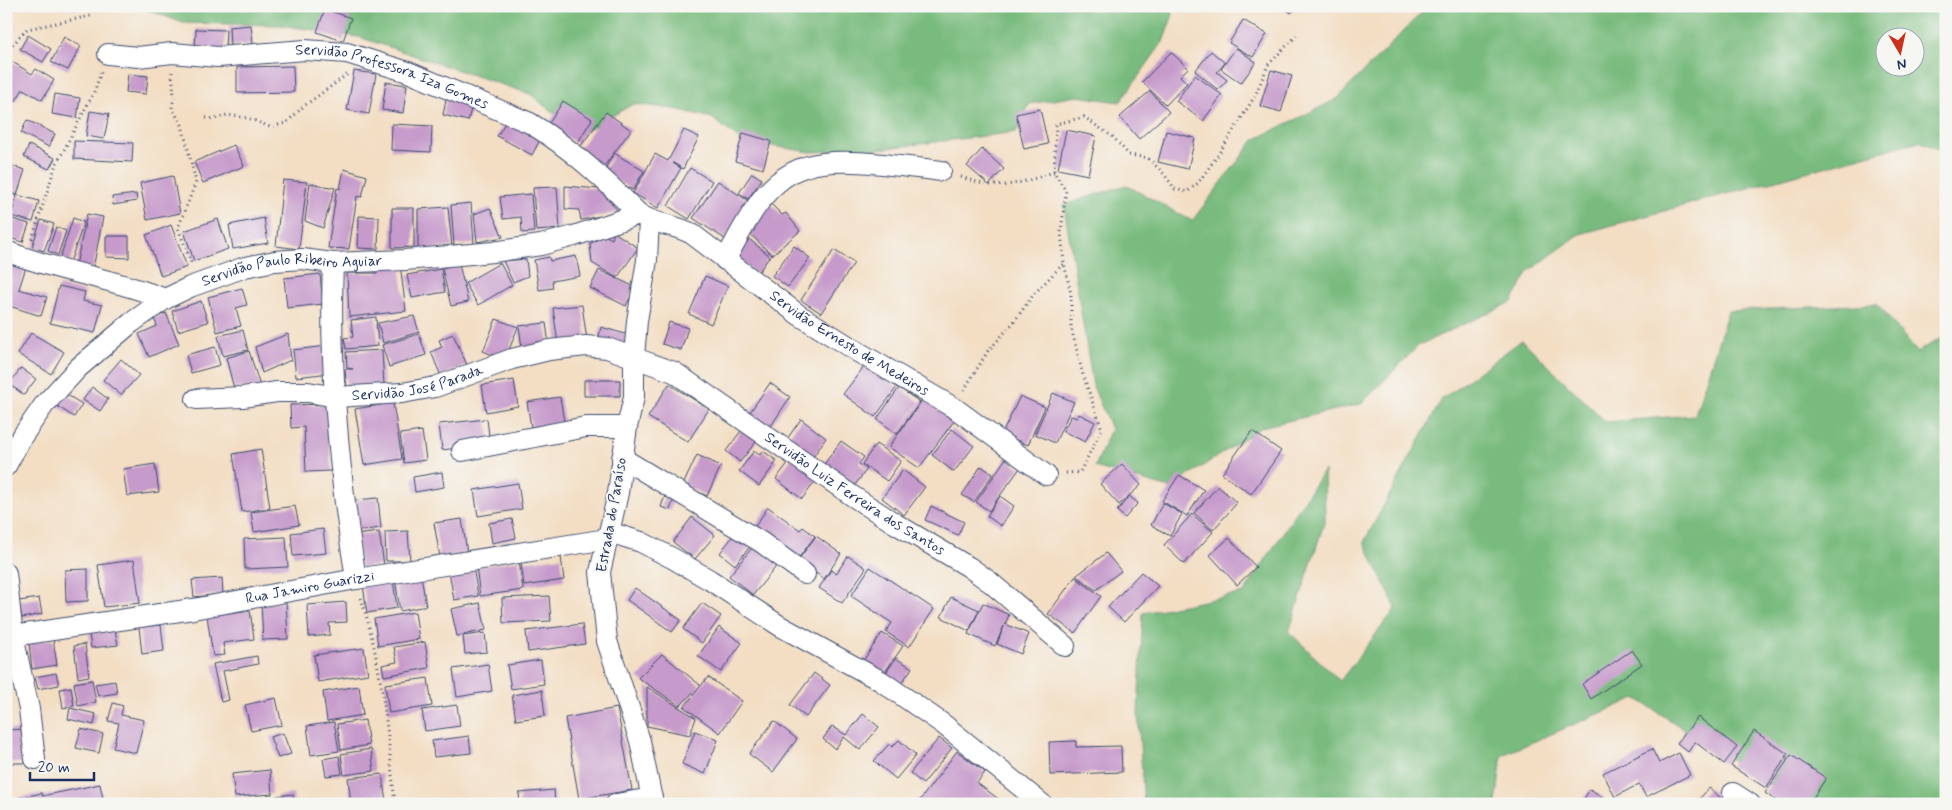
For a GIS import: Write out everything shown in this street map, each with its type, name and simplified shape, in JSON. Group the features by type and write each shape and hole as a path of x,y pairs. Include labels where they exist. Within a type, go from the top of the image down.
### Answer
{"street":[{"name":"Servidão Professora Iza Gomes","path":"108,54 138,57 172,53 218,56 305,50 347,53 383,63 530,123 570,151 644,217"},
{"path":"725,260 756,206 780,181 805,167 818,163 849,162 941,171"},
{"name":"Servidão Paulo Ribeiro Aguiar","path":"6,466 21,438 44,405 78,368 124,327 165,299 199,284 245,267 275,260 302,258 333,263 444,257 541,245 644,217"},
{"name":"Servidão Ernesto de Medeiros","path":"644,217 682,228 799,315 956,409 1046,474"},
{"name":"Estrada do Paraíso","path":"644,217 647,260 637,321 634,357 634,397 600,572 607,641 640,742 652,801"},
{"path":"6,251 92,277 136,287 165,299"},
{"path":"333,263 331,318 336,397 347,524 356,578"},
{"name":"Servidão José Parada","path":"196,399 243,397 277,392 308,392 336,397 402,393 435,387 512,359 548,350 586,346 607,348 634,357"},
{"name":"Servidão Luiz Ferreira dos Santos","path":"634,357 674,372 854,497 969,567 990,582 1065,646"},
{"path":"462,451 586,427 627,427"},
{"path":"622,458 761,542 805,574"},
{"path":"608,536 641,542 674,559 780,626 881,682 943,724 1042,804"},
{"name":"Rua Jamiro Guarizzi","path":"9,637 194,609 356,578 608,536"},
{"path":"6,573 9,637 29,709 35,759"},
{"path":"1733,793 1750,804"},
{"path":"616,804 652,801"}],"path":[{"path":"6,52 27,29 91,16"},
{"path":"1046,474 1080,472 1102,429 1083,375 1071,327 1071,294 1064,263 1061,232 1066,191 1054,172 1056,124 1084,117 1113,137 1129,155 1148,158 1164,174 1175,190 1187,192 1198,183 1218,155 1254,96 1268,65 1299,33"},
{"path":"172,53 174,96 172,108 182,125 196,182 178,228 199,284"},
{"path":"25,258 55,167 95,90 108,54"},
{"path":"206,118 215,119 226,115 248,118 270,127 286,123 304,106 342,79 363,59"},
{"path":"941,171 996,186 1029,180 1054,172"},
{"path":"956,409 968,382 988,351 1013,323 1034,294 1064,263"},
{"path":"356,578 372,633 389,746 395,804"}],"green space":[{"path":"138,6 1169,6 1173,14 1163,42 1120,102 1077,96 1029,104 1016,132 871,150 810,152 742,141 712,118 675,109 633,104 580,134 530,94 359,37 281,25 183,23"},
{"path":"1428,6 1946,6 1946,153 1919,141 1580,234 1529,271 1512,302 1419,345 1361,404 1261,427 1170,488 1095,467 1111,429 1093,386 1064,205 1126,185 1192,221 1254,140 1337,99"},
{"path":"1877,304 1917,352 1943,337 1946,325 1946,804 1800,804 1636,698 1502,755 1496,804 1144,804 1138,713 1143,613 1244,593 1324,470 1325,520 1289,632 1340,681 1396,608 1364,542 1442,399 1522,340 1606,422 1695,415 1728,311"}],"building":[{"path":"1281,6 1296,6 1291,13"},
{"path":"325,9 351,18 343,41 317,32"},
{"path":"6,17 10,38 6,38"},
{"path":"1243,20 1267,34 1253,57 1229,43"},
{"path":"251,25 253,44 230,46 229,27"},
{"path":"196,29 226,30 225,49 195,48"},
{"path":"28,35 51,49 43,62 20,49"},
{"path":"64,37 81,46 68,70 51,62"},
{"path":"1236,48 1256,62 1241,83 1221,69"},
{"path":"1211,51 1225,63 1217,72 1227,80 1218,90 1195,71"},
{"path":"1171,52 1188,68 1180,76 1187,83 1166,105 1142,82"},
{"path":"6,58 32,74 36,69 54,80 42,100 23,89 15,102 6,97"},
{"path":"293,66 294,92 237,93 237,67"},
{"path":"1271,70 1292,76 1281,112 1260,106"},
{"path":"354,71 376,74 369,114 347,110"},
{"path":"128,74 148,76 146,94 126,92"},
{"path":"1195,75 1222,95 1203,121 1176,101"},
{"path":"386,82 407,85 403,113 382,110"},
{"path":"1150,91 1169,112 1139,139 1120,117"},
{"path":"55,94 80,98 77,118 52,114"},
{"path":"447,95 473,101 468,121 443,115"},
{"path":"563,101 592,119 577,144 548,125"},
{"path":"1040,109 1048,144 1024,149 1016,114"},
{"path":"90,111 109,114 104,139 86,136"},
{"path":"606,112 631,130 602,169 577,151"},
{"path":"508,118 542,136 532,155 497,136"},
{"path":"27,120 55,134 49,147 21,133"},
{"path":"392,124 432,126 431,152 391,150"},
{"path":"684,130 699,137 683,169 673,163 681,168 658,208 633,193 655,154 668,161"},
{"path":"1066,130 1096,136 1088,175 1058,169"},
{"path":"1166,131 1195,138 1188,169 1158,162"},
{"path":"743,133 771,141 763,169 735,161"},
{"path":"74,141 133,143 132,162 74,159"},
{"path":"29,145 55,158 49,169 24,157"},
{"path":"234,145 244,166 203,183 194,162"},
{"path":"982,149 1004,169 989,185 967,166"},
{"path":"614,153 644,171 633,190 603,173"},
{"path":"6,164 25,170 17,195 6,192"},
{"path":"690,168 712,181 689,219 668,206"},
{"path":"344,169 367,176 362,197 357,196 349,249 328,248 337,188 340,189"},
{"path":"752,173 762,179 748,199 739,193"},
{"path":"173,176 180,213 147,220 140,183"},
{"path":"283,180 307,182 299,249 276,246"},
{"path":"718,181 750,202 725,239 693,218"},
{"path":"310,183 335,188 323,228 305,221"},
{"path":"565,186 599,189 619,212 581,220 579,210 565,209"},
{"path":"557,187 560,229 536,231 533,188"},
{"path":"136,194 137,201 113,205 112,197"},
{"path":"531,194 534,232 522,233 521,217 503,219 500,197"},
{"path":"17,195 39,201 33,222 11,216"},
{"path":"471,203 474,244 454,245 451,205"},
{"path":"771,204 782,215 786,213 800,231 772,255 746,230"},
{"path":"448,207 452,247 418,250 418,209"},
{"path":"392,208 414,208 414,247 392,248"},
{"path":"490,208 503,237 477,242 474,214"},
{"path":"87,214 103,217 93,269 76,265"},
{"path":"359,216 379,217 378,249 358,248"},
{"path":"10,218 29,224 23,242 6,237"},
{"path":"73,218 84,222 70,262 60,258"},
{"path":"264,218 268,243 233,249 229,225"},
{"path":"218,219 228,249 194,261 184,231"},
{"path":"41,220 54,224 44,251 32,247"},
{"path":"171,225 187,267 161,276 146,235"},
{"path":"56,227 66,231 58,255 48,251"},
{"path":"614,232 638,248 617,278 592,263 590,244 604,235 612,239"},
{"path":"744,235 770,256 757,274 732,256"},
{"path":"106,236 129,236 129,258 106,257"},
{"path":"794,246 810,258 788,287 772,276"},
{"path":"834,250 854,263 821,313 801,300"},
{"path":"576,256 580,276 552,281 553,288 539,290 534,260 549,257 550,261"},
{"path":"526,259 528,276 513,282 503,261"},
{"path":"6,261 26,267 19,289 47,297 41,316 6,305"},
{"path":"500,263 512,285 478,305 465,283"},
{"path":"376,264 400,264 406,311 349,317 347,273 378,273"},
{"path":"459,264 468,302 451,306 442,268"},
{"path":"441,269 445,292 412,298 407,275"},
{"path":"599,270 635,287 626,306 590,288"},
{"path":"320,274 323,304 287,308 284,278"},
{"path":"705,276 728,286 711,324 689,314"},
{"path":"59,286 85,292 83,301 102,305 95,333 50,323"},
{"path":"242,288 247,305 236,308 241,326 217,332 208,297"},
{"path":"201,301 208,322 178,331 172,311"},
{"path":"582,305 587,340 558,344 553,308"},
{"path":"166,313 179,344 149,357 139,334 157,326 154,318"},
{"path":"414,316 419,332 383,343 378,323"},
{"path":"376,317 378,346 346,349 344,338 353,337 351,320"},
{"path":"496,319 518,327 505,360 483,351"},
{"path":"669,322 688,328 681,350 662,344"},
{"path":"546,323 549,345 522,348 519,326"},
{"path":"601,327 632,336 629,348 598,340"},
{"path":"243,330 248,350 223,356 218,336"},
{"path":"31,333 64,352 51,374 18,354"},
{"path":"288,334 291,360 262,373 255,347"},
{"path":"419,334 426,355 389,367 382,345"},
{"path":"453,334 467,365 441,376 431,352 442,347 439,340"},
{"path":"327,346 330,373 296,377 293,350"},
{"path":"215,347 220,365 191,373 186,355"},
{"path":"382,350 384,386 347,389 345,369 353,369 347,368 346,352"},
{"path":"249,351 260,386 234,389 226,358"},
{"path":"121,359 139,375 121,395 103,380"},
{"path":"866,364 897,387 875,417 843,394"},
{"path":"21,368 36,379 24,395 9,384"},
{"path":"514,380 518,406 486,412 482,385"},
{"path":"584,380 620,380 620,396 584,396"},
{"path":"770,383 790,397 769,429 748,415"},
{"path":"669,384 709,409 688,442 648,417"},
{"path":"92,387 108,399 100,411 83,400"},
{"path":"899,388 920,402 897,434 877,419"},
{"path":"62,392 82,404 74,417 54,404"},
{"path":"1053,393 1074,402 1055,443 1035,434"},
{"path":"1020,396 1045,407 1028,445 1002,434"},
{"path":"560,397 564,422 531,427 527,402"},
{"path":"923,399 954,421 919,468 889,447"},
{"path":"393,403 402,459 364,465 355,409"},
{"path":"328,404 331,471 306,472 304,427 291,428 290,405"},
{"path":"1079,414 1095,422 1085,442 1063,431 1071,416 1077,418"},
{"path":"487,419 490,444 442,450 439,424"},
{"path":"801,419 826,438 813,457 787,439"},
{"path":"744,427 759,438 740,462 726,451"},
{"path":"952,429 974,446 954,472 932,455"},
{"path":"422,431 426,460 404,463 400,434"},
{"path":"1252,431 1281,451 1251,494 1222,474"},
{"path":"841,441 864,457 859,464 867,469 852,489 822,467"},
{"path":"876,444 901,461 887,481 862,464"},
{"path":"261,449 270,508 242,512 233,454"},
{"path":"754,451 760,455 763,451 777,461 759,486 739,471"},
{"path":"697,455 721,466 707,496 683,485"},
{"path":"792,458 818,478 802,499 776,479"},
{"path":"1006,458 1020,468 989,511 976,502"},
{"path":"155,464 159,492 127,496 123,469"},
{"path":"1122,464 1141,485 1119,505 1100,484"},
{"path":"981,466 993,474 974,502 962,495"},
{"path":"903,470 925,487 904,515 882,498"},
{"path":"442,472 444,487 415,492 413,477"},
{"path":"1179,475 1204,490 1187,516 1162,501"},
{"path":"518,483 522,509 478,516 474,490"},
{"path":"1218,486 1237,503 1213,530 1194,513"},
{"path":"667,490 676,493 670,510 661,507"},
{"path":"1000,496 1014,506 1001,526 987,516"},
{"path":"1129,496 1138,503 1125,518 1117,511"},
{"path":"378,498 381,528 358,531 355,500"},
{"path":"1163,503 1182,514 1170,536 1151,525"},
{"path":"295,506 299,525 254,532 251,512"},
{"path":"931,506 964,522 958,535 925,520"},
{"path":"768,507 800,530 803,527 815,536 795,563 752,531"},
{"path":"1192,514 1213,532 1184,564 1164,545"},
{"path":"692,517 715,535 695,559 673,542"},
{"path":"462,519 467,553 440,557 434,523"},
{"path":"512,519 516,538 492,543 489,523"},
{"path":"323,529 326,553 293,556 291,533"},
{"path":"408,531 410,561 386,561 385,532"},
{"path":"379,532 384,565 361,568 356,535"},
{"path":"736,532 752,544 735,565 720,553"},
{"path":"816,536 841,554 824,579 798,560"},
{"path":"286,537 288,567 245,569 244,539"},
{"path":"1229,538 1256,567 1237,585 1210,555"},
{"path":"756,543 779,563 753,595 729,576"},
{"path":"1106,553 1121,571 1096,590 1076,576"},
{"path":"848,556 866,568 842,603 819,588 831,570 836,574"},
{"path":"561,557 564,580 524,586 521,562"},
{"path":"134,560 140,603 104,607 98,565"},
{"path":"519,560 523,590 480,596 476,567"},
{"path":"473,567 478,596 454,600 449,571"},
{"path":"870,567 934,609 909,647 886,632 892,623 851,596"},
{"path":"88,569 88,601 66,602 65,570"},
{"path":"1141,572 1158,586 1124,622 1108,607"},
{"path":"421,575 426,606 400,611 395,579"},
{"path":"1075,577 1101,596 1075,633 1048,614"},
{"path":"222,578 223,594 194,597 192,580"},
{"path":"393,580 397,608 367,613 363,585"},
{"path":"635,588 681,620 672,632 627,600"},
{"path":"549,596 551,621 503,623 502,598"},
{"path":"951,597 979,610 969,631 941,617"},
{"path":"39,598 42,614 22,618 19,601"},
{"path":"286,602 288,639 263,640 261,604"},
{"path":"346,602 347,622 329,623 330,635 309,637 307,605"},
{"path":"480,603 486,630 457,636 451,609"},
{"path":"702,603 721,616 702,643 683,629"},
{"path":"983,603 1009,615 1005,624 1029,634 1021,654 997,644 1004,626 995,646 968,634"},
{"path":"250,610 254,639 223,643 225,655 213,656 207,616"},
{"path":"415,612 419,639 378,646 374,619"},
{"path":"582,624 585,644 528,652 526,631"},
{"path":"161,625 164,651 142,654 139,627"},
{"path":"719,627 742,643 721,672 698,656"},
{"path":"115,630 118,645 91,648 89,633"},
{"path":"485,633 487,652 465,654 463,636"},
{"path":"882,633 903,646 881,678 861,664"},
{"path":"53,639 57,665 32,669 29,643"},
{"path":"425,642 429,668 384,676 382,665 397,662 394,647"},
{"path":"85,644 89,676 78,678 74,646"},
{"path":"364,648 368,674 318,682 314,655"},
{"path":"1632,650 1642,664 1591,699 1582,684"},
{"path":"662,654 700,685 680,706 638,678"},
{"path":"257,656 258,664 223,671 229,700 221,702 213,664"},
{"path":"896,658 912,668 901,684 885,674"},
{"path":"541,660 544,684 511,689 507,665"},
{"path":"488,664 492,691 457,697 453,669"},
{"path":"6,665 13,681 6,683"},
{"path":"56,673 59,685 38,689 35,677"},
{"path":"814,673 830,685 806,717 790,705"},
{"path":"708,677 742,701 720,733 684,707"},
{"path":"428,678 432,706 389,713 385,684"},
{"path":"92,680 96,702 78,706 74,683"},
{"path":"115,681 117,693 98,696 95,684"},
{"path":"359,686 363,715 327,721 323,692"},
{"path":"71,687 74,706 63,708 60,689"},
{"path":"647,687 696,718 690,735 647,726"},
{"path":"542,690 545,716 516,720 512,695"},
{"path":"276,698 282,725 251,731 245,705"},
{"path":"113,703 123,706 121,715 144,720 136,753 113,748 119,723 108,721"},
{"path":"457,705 460,726 425,731 422,710"},
{"path":"70,708 96,714 94,725 68,719"},
{"path":"617,708 632,790 579,799 565,718"},
{"path":"863,714 879,727 860,750 844,737 835,749 823,739 832,726 846,735"},
{"path":"1698,717 1737,747 1724,764 1695,742 1688,752 1677,743"},
{"path":"365,720 369,745 341,750 337,724"},
{"path":"774,721 797,739 773,772 749,754"},
{"path":"334,722 339,751 311,755 307,726"},
{"path":"26,729 27,763 6,763 6,730"},
{"path":"81,729 103,734 99,753 76,748"},
{"path":"695,731 718,740 705,774 682,764"},
{"path":"1754,731 1788,754 1766,788 1731,766"},
{"path":"283,733 291,754 278,758 270,737"},
{"path":"469,736 471,753 434,757 432,741"},
{"path":"939,738 952,748 923,784 910,773"},
{"path":"899,740 916,755 896,779 874,761 889,744 892,747"},
{"path":"1076,741 1076,747 1121,746 1122,772 1050,775 1049,742"},
{"path":"371,749 374,771 344,775 341,754"},
{"path":"1652,749 1659,763 1679,753 1690,775 1646,797 1639,784 1615,797 1603,773"},
{"path":"957,751 985,772 977,783 1003,804 917,804"},
{"path":"1791,755 1826,778 1809,804 1781,804 1765,793"},
{"path":"339,756 342,774 326,776 323,759"},
{"path":"270,770 272,794 235,797 232,774"},
{"path":"382,774 386,801 351,804 348,778"},
{"path":"100,784 104,804 19,804 18,798 42,793 42,796"},
{"path":"1709,788 1728,804 1695,804"},
{"path":"1590,789 1604,798 1600,804 1581,804"},
{"path":"554,790 555,804 520,804 519,793"},
{"path":"293,794 294,804 278,804 277,796"}]}
